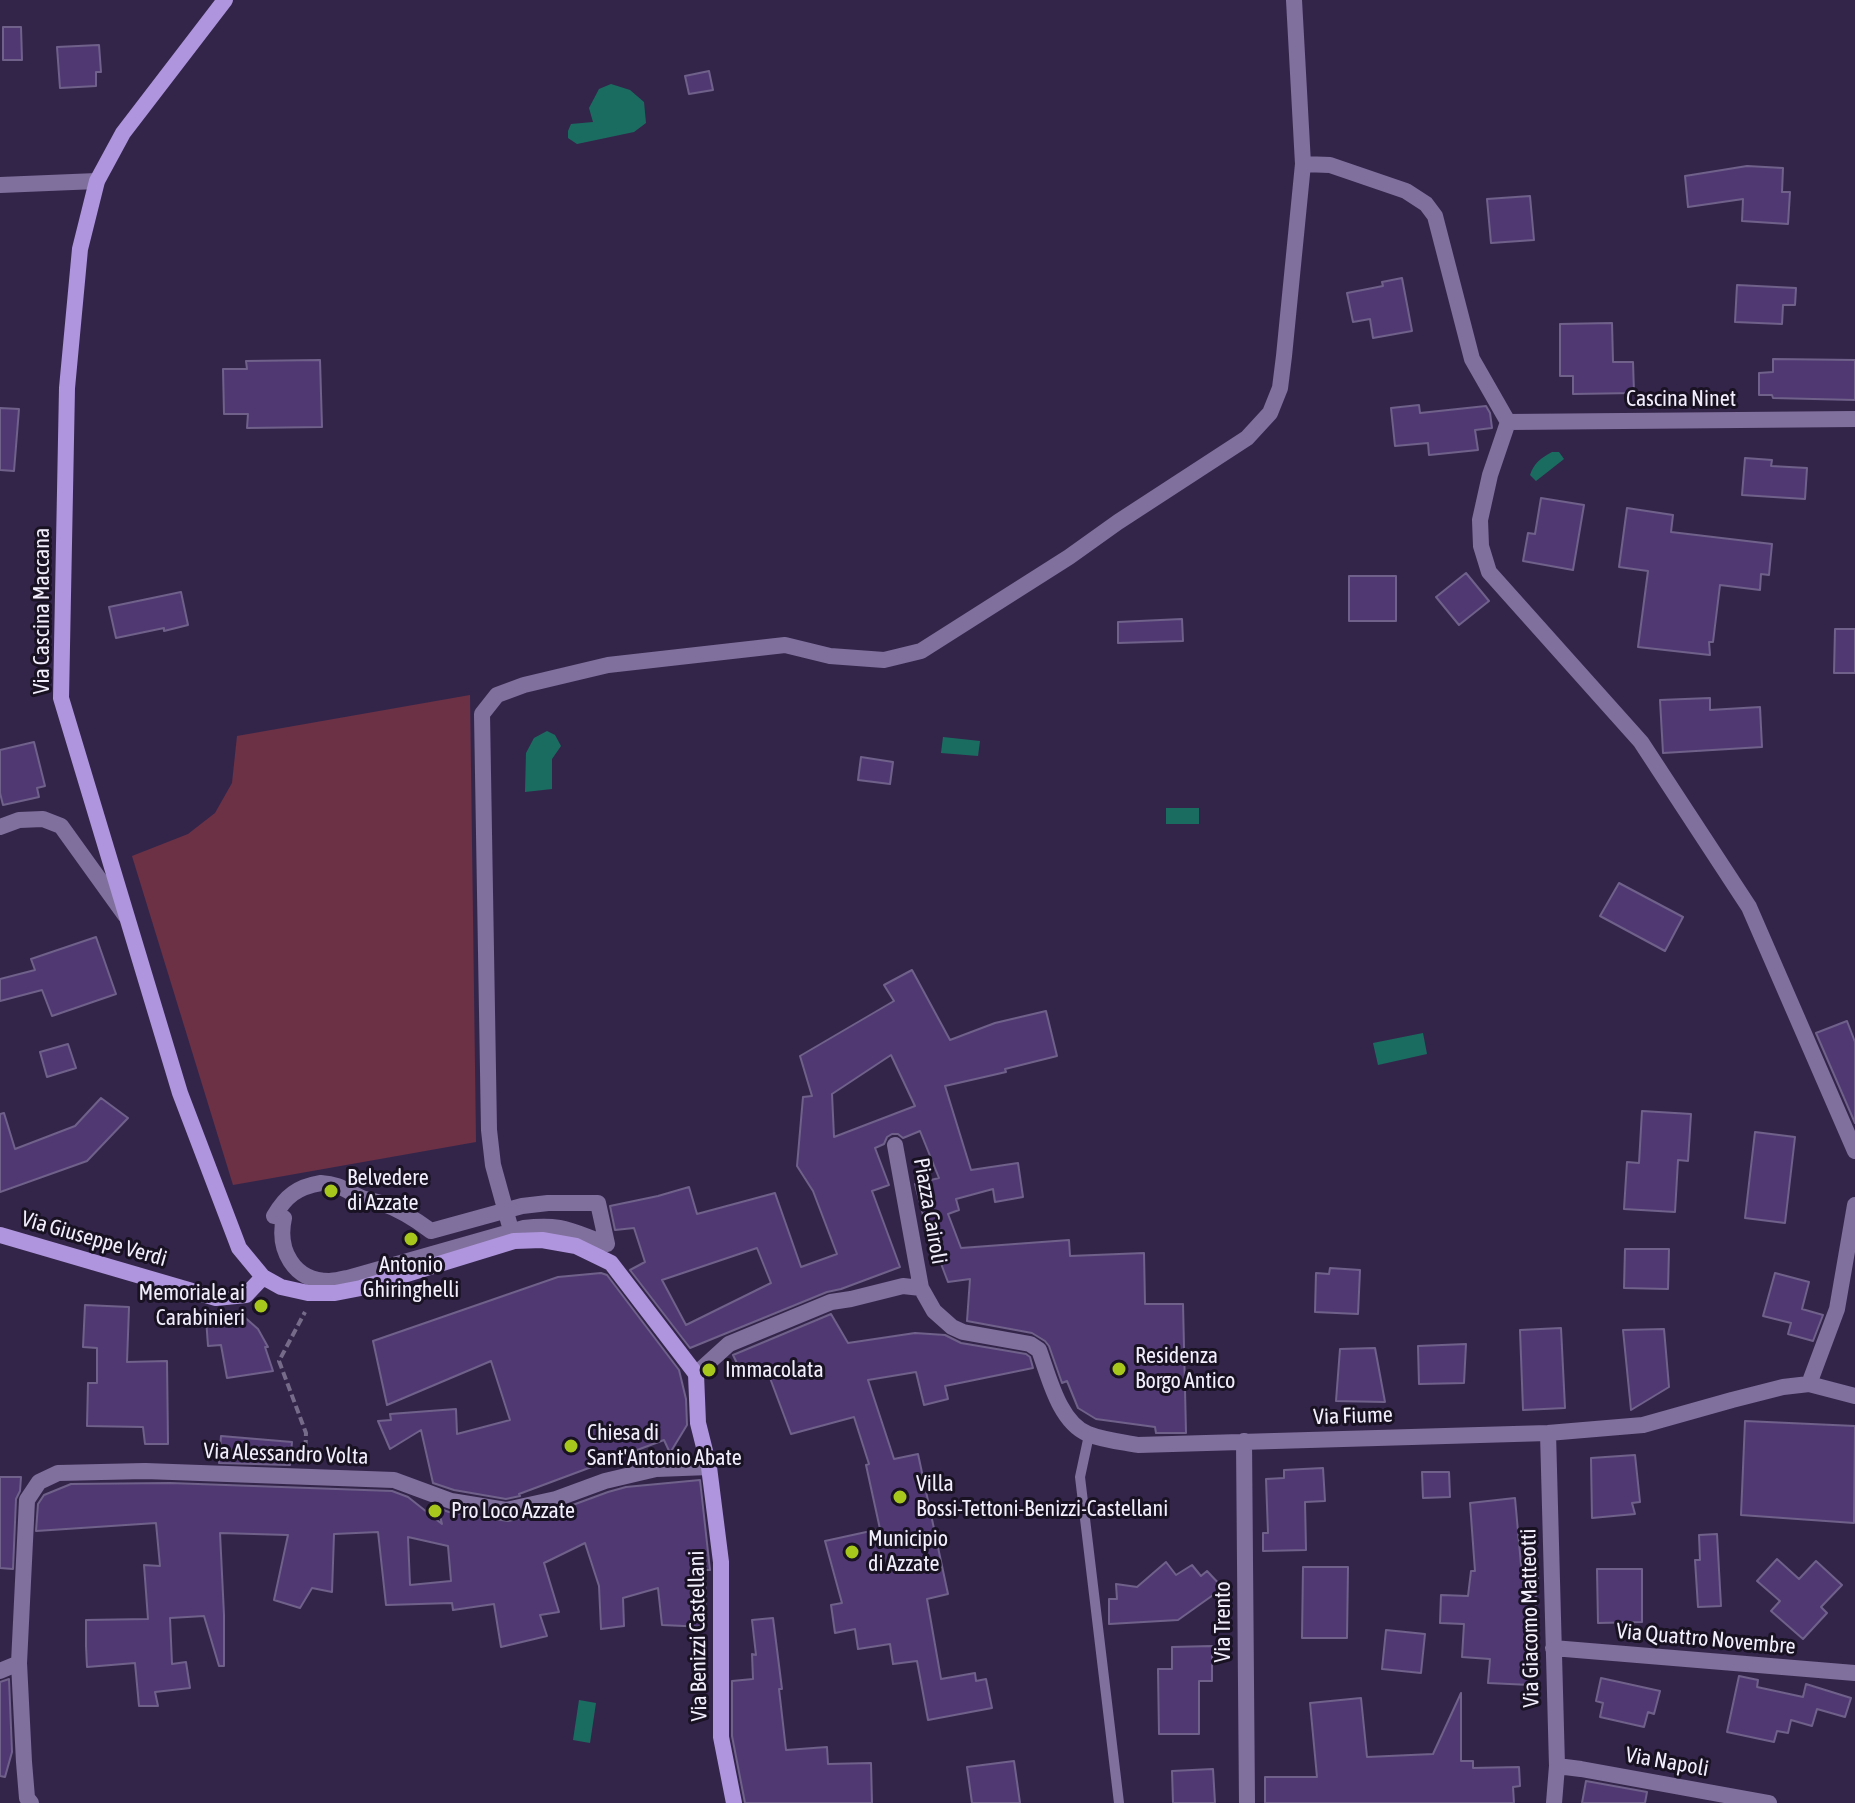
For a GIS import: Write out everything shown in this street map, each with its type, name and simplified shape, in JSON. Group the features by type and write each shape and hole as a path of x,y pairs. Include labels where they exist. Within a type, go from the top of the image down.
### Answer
{"street":[{"name":"Via Cascina Maccana","path":"225,0 123,133 97,181 80,249 67,388 61,698 180,1093 239,1248 263,1277"},
{"path":"512,1236 493,1165 489,1130 482,714 497,695 524,685 608,665 785,645 830,656 884,660 921,651 1247,438 1270,413 1280,388 1303,164 1294,0"},
{"path":"1303,164 1330,165 1406,191 1426,204 1435,216 1472,359 1508,422 1490,475 1480,520 1481,546 1489,572 1641,742 1749,907 1855,1151"},
{"path":"0,185 97,181"},
{"name":"Cascina Ninet","path":"1508,422 1855,419"},
{"path":"0,827 19,820 43,819 61,826 128,919"},
{"name":"Piazza Cairoli","path":"696,1374 729,1344 831,1302 903,1286 921,1288 895,1145"},
{"path":"263,1277 281,1287 335,1293 361,1288 512,1236 545,1225 567,1228 607,1244 598,1203 522,1206 431,1231 398,1210 360,1197 342,1187 321,1183 292,1193 274,1216 284,1218 281,1233 283,1248 290,1262 313,1278 327,1281 512,1236 576,1246 611,1263 696,1374"},
{"path":"1809,1384 1837,1309 1855,1205"},
{"name":"Via Giuseppe Verdi","path":"0,1235 216,1298 246,1295 263,1277"},
{"path":"921,1288 934,1311 952,1327 963,1332 1030,1344 1039,1350 1064,1414 1089,1435"},
{"name":"Via Benizzi Castellani","path":"696,1374 698,1423 709,1467 721,1562 721,1737 734,1803"},
{"name":"Via Fiume","path":"1089,1435 1138,1445 1548,1433 1643,1425 1783,1387 1809,1384 1855,1396"},
{"name":"Via Giacomo Matteotti","path":"1548,1433 1557,1766 1554,1803"},
{"name":"Via Trento","path":"1244,1441 1247,1803"},
{"name":"Via Alessandro Volta","path":"25,1801 19,1663 27,1500 39,1482 58,1473 145,1471 394,1480 451,1501 506,1510 556,1499 605,1481 656,1469 709,1467"},
{"name":"Via Quattro Novembre","path":"1553,1648 1855,1673"},
{"path":"0,1671 19,1663"},
{"name":"Via Napoli","path":"1557,1766 1769,1803"}],"lane":[{"path":"1089,1435 1080,1477 1119,1803"}],"path":[{"path":"304,1477 306,1433 279,1361 316,1293"}],"shaded area":[{"path":"611,84 630,90 644,102 646,123 634,132 577,144 568,138 571,124 593,122 589,108 599,89"},
{"path":"1552,452 1559,452 1564,459 1536,481 1530,475 1534,467"},
{"path":"470,695 476,1142 233,1185 132,856 188,834 215,813 232,783 237,736"},
{"path":"547,731 555,735 561,746 552,759 552,789 525,792 526,753 534,738"},
{"path":"943,737 980,741 978,756 941,753"},
{"path":"1166,808 1199,808 1199,824 1166,824"},
{"path":"1423,1033 1427,1054 1378,1065 1373,1043"},
{"path":"579,1700 596,1703 590,1743 573,1740"}],"building":[{"path":"3,27 21,27 22,60 3,60"},
{"path":"99,45 101,72 96,72 96,86 60,88 57,47"},
{"path":"709,71 713,90 689,94 685,76"},
{"path":"1747,166 1783,168 1782,192 1790,192 1788,224 1742,221 1743,199 1688,207 1685,176"},
{"path":"1530,196 1534,240 1491,243 1487,199"},
{"path":"1402,278 1412,331 1373,338 1370,319 1353,322 1347,293 1383,286 1382,282"},
{"path":"1737,285 1796,288 1795,305 1783,305 1782,324 1735,322"},
{"path":"1612,323 1613,362 1633,362 1634,393 1573,394 1573,376 1560,376 1560,324"},
{"path":"1773,359 1855,360 1855,400 1759,395 1759,373 1773,372"},
{"path":"320,360 322,427 247,428 248,414 224,414 223,369 247,369 246,361"},
{"path":"1419,405 1420,413 1486,406 1492,428 1475,430 1478,450 1429,455 1428,443 1395,446 1391,408"},
{"path":"0,408 19,409 14,471 0,470"},
{"path":"1745,458 1772,460 1771,466 1807,468 1805,499 1742,495"},
{"path":"1541,498 1584,505 1573,570 1523,561 1528,533 1535,534"},
{"path":"1627,508 1673,515 1671,532 1772,544 1769,575 1761,574 1760,590 1720,585 1713,642 1709,642 1710,655 1638,647 1648,571 1619,567"},
{"path":"1466,573 1489,601 1459,625 1436,597"},
{"path":"1349,576 1396,576 1396,621 1349,621"},
{"path":"181,592 188,625 116,638 109,607"},
{"path":"1182,619 1183,641 1118,643 1118,622"},
{"path":"1835,629 1855,629 1855,673 1834,673"},
{"path":"1710,698 1710,710 1760,707 1762,747 1663,753 1660,700"},
{"path":"34,742 45,786 37,788 39,797 3,805 0,750"},
{"path":"861,757 893,762 890,784 858,780"},
{"path":"1619,883 1683,917 1665,951 1600,916"},
{"path":"96,937 116,994 52,1016 42,990 0,1001 0,979 35,970 31,959"},
{"path":"912,970 950,1040 995,1023 1046,1011 1057,1056 945,1086 971,1170 1018,1163 1023,1197 995,1202 993,1189 956,1199 959,1210 948,1214 961,1248 1069,1240 1070,1256 1144,1253 1145,1304 1183,1304 1186,1433 1156,1433 1155,1427 1096,1419 1078,1408 1067,1381 1062,1383 1045,1341 1032,1333 967,1321 970,1279 948,1282 924,1219 915,1184 939,1178 920,1131 903,1138 892,1134 884,1144 875,1148 889,1185 872,1191 900,1267 827,1292 690,1348 630,1270 645,1262 634,1228 615,1230 610,1206 689,1187 697,1214 775,1193 801,1267 837,1254 813,1191 797,1166 803,1097 812,1096 800,1056 894,1001 884,985","holes":["891,1055 915,1106 834,1137 832,1094","757,1248 771,1283 686,1325 662,1280"]},
{"path":"1847,1021 1855,1042 1855,1123 1816,1033"},
{"path":"68,1044 76,1068 47,1077 40,1052"},
{"path":"101,1098 128,1118 87,1161 0,1192 0,1114 4,1113 15,1149 75,1126"},
{"path":"1642,1111 1691,1114 1688,1161 1678,1160 1675,1212 1624,1209 1627,1162 1639,1163"},
{"path":"1755,1132 1795,1137 1785,1223 1745,1218"},
{"path":"1625,1249 1669,1249 1668,1289 1624,1288"},
{"path":"1330,1268 1360,1270 1358,1314 1315,1312 1316,1273 1329,1274"},
{"path":"1775,1273 1809,1282 1802,1309 1823,1315 1813,1341 1788,1334 1791,1323 1763,1316"},
{"path":"607,1275 679,1370 686,1399 687,1425 670,1453 664,1440 506,1499 433,1483 421,1430 390,1449 378,1421 391,1420 390,1414 456,1409 457,1434 510,1420 491,1361 387,1405 373,1341 558,1277"},
{"path":"85,1305 129,1307 127,1362 167,1361 168,1444 145,1444 143,1427 87,1426 88,1383 97,1383 97,1348 83,1347"},
{"path":"241,1314 258,1329 268,1347 265,1347 273,1371 227,1378 221,1345 208,1346 206,1318"},
{"path":"831,1314 848,1343 915,1333 945,1335 961,1343 1030,1357 1033,1368 945,1386 948,1399 924,1405 916,1372 868,1380 894,1459 918,1454 948,1594 927,1599 941,1679 975,1673 976,1681 986,1679 992,1708 928,1720 917,1661 893,1664 890,1644 858,1649 855,1629 835,1633 831,1605 842,1603 825,1541 880,1529 866,1465 869,1464 854,1417 791,1434 767,1370 744,1378 733,1355"},
{"path":"1561,1328 1565,1408 1523,1410 1520,1330"},
{"path":"1664,1329 1669,1387 1631,1410 1623,1330"},
{"path":"1466,1344 1464,1383 1419,1384 1418,1346"},
{"path":"1375,1348 1385,1402 1336,1401 1340,1349"},
{"path":"1745,1421 1855,1426 1854,1523 1741,1515"},
{"path":"221,1436 292,1442 290,1465 219,1463"},
{"path":"1635,1455 1640,1502 1632,1503 1635,1514 1592,1518 1591,1458"},
{"path":"1323,1468 1325,1501 1305,1502 1306,1550 1263,1551 1263,1533 1268,1533 1266,1479 1284,1478 1284,1470"},
{"path":"1422,1472 1449,1472 1450,1497 1423,1498"},
{"path":"0,1477 21,1477 16,1499 13,1569 0,1568"},
{"path":"700,1480 710,1570 705,1570 706,1627 662,1625 658,1588 623,1598 624,1626 601,1629 599,1586 585,1543 544,1563 559,1612 540,1615 547,1636 501,1647 494,1604 453,1610 452,1603 386,1605 378,1532 334,1534 332,1592 312,1588 300,1608 274,1600 288,1535 220,1533 224,1666 219,1666 204,1616 170,1618 172,1664 186,1662 190,1688 155,1692 158,1706 139,1706 135,1663 87,1667 86,1646 86,1620 148,1619 144,1565 160,1566 156,1523 36,1531 38,1504 44,1495 71,1484 170,1483 392,1491 408,1497 442,1524 438,1508 508,1521 559,1510 626,1487","holes":["408,1537 448,1546 451,1581 410,1585"]},
{"path":"1515,1498 1522,1576 1538,1578 1531,1685 1488,1683 1490,1659 1462,1657 1464,1624 1440,1623 1441,1595 1468,1596 1471,1571 1475,1571 1470,1503"},
{"path":"1717,1534 1721,1606 1698,1607 1695,1560 1700,1560 1699,1535"},
{"path":"1777,1559 1799,1579 1816,1561 1842,1585 1821,1607 1827,1613 1803,1639 1771,1611 1780,1601 1757,1581"},
{"path":"1166,1562 1176,1575 1192,1565 1201,1576 1207,1571 1223,1588 1178,1620 1109,1624 1109,1599 1117,1599 1116,1584 1137,1587"},
{"path":"1303,1567 1348,1567 1347,1638 1302,1638"},
{"path":"1597,1569 1642,1569 1642,1622 1598,1623"},
{"path":"773,1618 786,1750 827,1747 828,1764 871,1763 872,1803 745,1803 732,1736 732,1681 753,1679 752,1654 756,1655 752,1620"},
{"path":"1386,1630 1425,1634 1421,1673 1382,1669"},
{"path":"1212,1646 1212,1681 1199,1681 1199,1734 1159,1734 1158,1669 1172,1669 1172,1647"},
{"path":"1739,1676 1758,1680 1757,1687 1803,1697 1806,1684 1851,1698 1845,1717 1817,1709 1812,1726 1791,1720 1788,1733 1777,1731 1774,1742 1727,1732"},
{"path":"1601,1678 1660,1691 1654,1714 1648,1712 1644,1727 1600,1717 1603,1703 1596,1701"},
{"path":"9,1679 12,1752 5,1777 0,1776 0,1682"},
{"path":"1461,1693 1461,1761 1473,1761 1473,1768 1519,1767 1520,1786 1513,1787 1514,1803 1265,1803 1265,1777 1317,1777 1310,1703 1361,1698 1367,1757 1433,1754"},
{"path":"1014,1761 1020,1803 972,1803 967,1767"},
{"path":"1213,1769 1215,1803 1173,1803 1172,1771"},
{"path":"1586,1781 1647,1792 1645,1803 1582,1803"}],"place":[{"name":"Belvedere di Azzate","path":"331,1191"},
{"name":"Antonio Ghiringhelli","path":"411,1239"},
{"name":"Memoriale ai Carabinieri","path":"261,1306"},
{"name":"Residenza Borgo Antico","path":"1119,1369"},
{"name":"Immacolata","path":"709,1370"},
{"name":"Chiesa di Sant'Antonio Abate","path":"571,1446"},
{"name":"Villa Bossi-Tettoni-Benizzi-Castellani","path":"900,1497"},
{"name":"Pro Loco Azzate","path":"435,1511"},
{"name":"Municipio di Azzate","path":"852,1552"}]}
